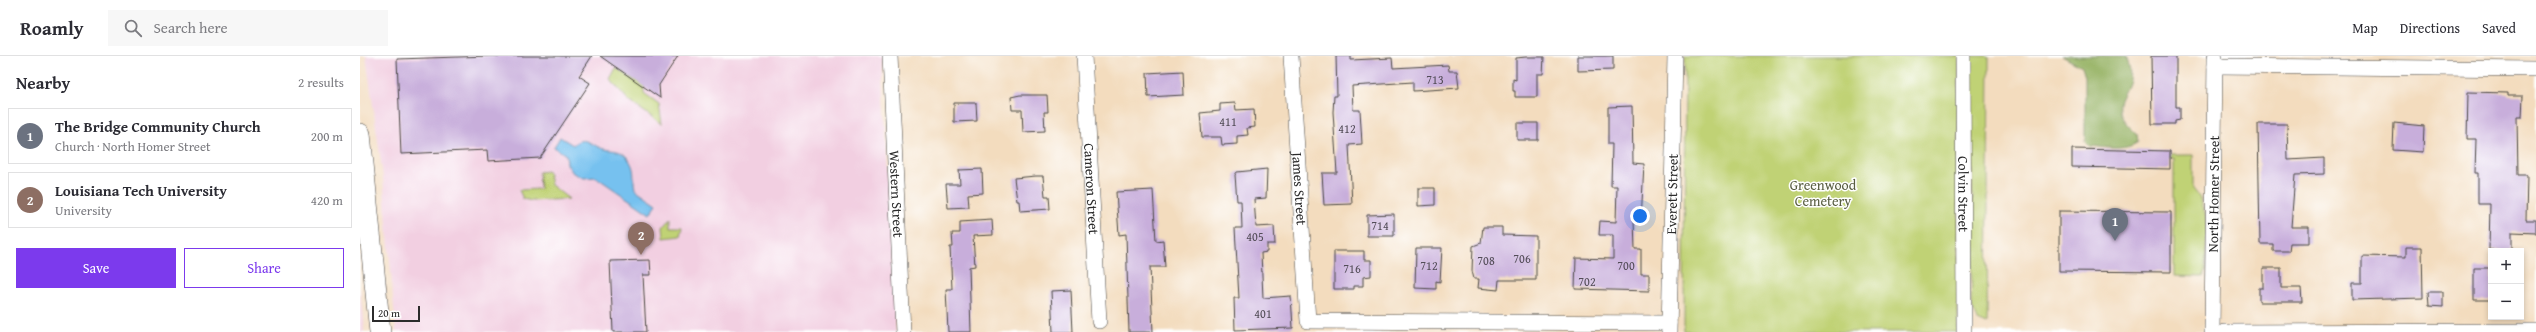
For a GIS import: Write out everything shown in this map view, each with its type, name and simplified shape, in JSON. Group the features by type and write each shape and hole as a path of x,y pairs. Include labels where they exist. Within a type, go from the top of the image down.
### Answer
{"main road":[{"path":"360,134 380,332"}],"street":[{"name":"Western Street","path":"890,56 903,332"},
{"name":"Cameron Street","path":"1084,56 1099,321"},
{"name":"James Street","path":"1291,56 1308,321 1669,327"},
{"name":"Everett Street","path":"1669,327 1675,56"},
{"name":"Colvin Street","path":"1963,56 1964,332"},
{"path":"2215,61 2536,69"},
{"name":"North Homer Street","path":"2212,332 2215,61"},
{"path":"2224,332 2536,331"}],"shaded area":[{"path":"366,56 882,56 896,332 396,332 383,177"},
{"path":"360,286 364,331 364,332 360,332"}],"green space":[{"name":"Greenwood Cemetery","path":"1685,56 1959,56 1958,332 1684,332"},
{"path":"1969,56 1989,56 1987,324 1978,320 1971,306 1973,211"},
{"path":"2062,56 2126,56 2130,70 2129,80 2119,103 2120,112 2125,121 2137,134 2138,142 2127,147 2114,148 2089,146 2085,142 2085,77 2082,67"},
{"path":"616,68 644,86 644,93 659,104 662,124 629,101 610,79"},
{"path":"2170,155 2193,155 2193,189 2199,197 2206,217 2205,271 2203,277 2174,276 2174,159 2170,159"},
{"path":"548,171 551,185 569,199 532,201 523,199 519,190 540,189 539,172"},
{"path":"670,218 670,227 682,227 680,236 664,238 663,227"}],"water":[{"path":"560,137 573,145 577,142 584,141 600,148 619,151 624,154 632,166 635,189 657,204 650,214 596,177 584,178 573,173 567,164 566,155 554,147"}],"building":[{"path":"490,56 592,56 579,76 590,83 540,158 488,161 487,150 401,154 397,59"},
{"path":"600,56 678,56 659,85 660,98"},
{"path":"1336,56 1351,56 1351,60 1392,58 1393,68 1448,65 1449,71 1457,71 1459,88 1413,91 1413,82 1352,86 1353,110 1360,110 1362,144 1349,145 1352,204 1324,205 1322,173 1337,173 1333,112 1334,96 1337,96"},
{"path":"1578,56 1613,56 1613,70 1578,71"},
{"path":"2151,56 2176,56 2176,107 2180,107 2180,120 2175,121 2175,124 2152,124"},
{"path":"1544,57 1543,74 1537,74 1537,97 1515,97 1515,91 1513,91 1513,79 1516,80 1516,58"},
{"path":"1183,71 1184,95 1148,97 1147,73"},
{"path":"2468,92 2508,93 2508,96 2523,96 2522,117 2517,117 2518,175 2527,175 2526,220 2536,220 2536,233 2512,232 2512,248 2489,248 2490,204 2478,204 2478,173 2475,173 2476,139 2467,139"},
{"path":"1020,95 1047,95 1048,112 1044,112 1045,131 1023,132 1022,110 1012,110 1011,97"},
{"path":"954,103 976,103 977,121 954,122"},
{"path":"1235,103 1236,110 1254,109 1255,127 1247,128 1248,135 1237,136 1237,144 1222,145 1221,137 1202,137 1200,113 1220,111 1220,104"},
{"path":"1632,106 1633,163 1644,164 1641,221 1634,220 1635,249 1641,249 1641,274 1649,274 1649,291 1575,289 1576,258 1613,259 1613,235 1599,235 1600,221 1616,222 1617,186 1611,186 1612,144 1608,144 1608,107"},
{"path":"1517,123 1538,123 1538,140 1517,140"},
{"path":"2394,123 2424,126 2423,152 2393,150"},
{"path":"2258,124 2287,124 2288,160 2324,158 2324,174 2295,175 2291,227 2309,227 2309,243 2290,243 2289,251 2273,251 2273,244 2260,244"},
{"path":"2072,149 2170,151 2170,169 2072,167"},
{"path":"982,169 983,193 968,194 969,207 948,208 946,184 960,184 959,170"},
{"path":"1267,169 1266,198 1254,199 1256,227 1274,226 1275,244 1267,244 1267,252 1261,253 1263,298 1291,296 1293,328 1235,330 1234,298 1239,298 1235,228 1242,228 1241,201 1237,201 1235,175 1237,172"},
{"path":"1043,176 1045,196 1049,196 1050,209 1020,211 1014,178"},
{"path":"1418,188 1435,188 1435,205 1418,206"},
{"path":"1153,190 1156,241 1163,240 1165,267 1150,267 1153,332 1129,332 1126,234 1119,235 1116,192"},
{"path":"2059,211 2171,212 2171,272 2059,271"},
{"path":"1394,214 1394,236 1367,236 1367,215"},
{"path":"992,220 993,235 973,236 975,266 969,267 971,332 948,332 946,289 952,289 950,247 953,247 952,233 960,233 960,222"},
{"path":"1483,227 1502,227 1502,235 1536,236 1536,280 1499,280 1498,290 1478,288 1479,279 1474,279 1472,271 1473,246 1481,243"},
{"path":"2406,247 2422,247 2423,298 2352,300 2352,283 2362,283 2362,256 2406,257"},
{"path":"1416,248 1442,248 1440,282 1436,281 1436,289 1415,288"},
{"path":"1334,251 1364,251 1364,260 1371,260 1371,276 1363,277 1363,286 1354,286 1354,289 1334,289"},
{"path":"650,260 651,275 643,275 646,332 613,332 610,261"},
{"path":"2263,268 2281,268 2281,288 2301,288 2302,302 2259,302 2259,288 2263,288"},
{"path":"2474,268 2488,268 2488,300 2474,300"},
{"path":"1071,290 1073,332 1053,332 1051,291"},
{"path":"2428,292 2443,292 2443,307 2429,306"}],"place":[{"name":"The Bridge Community Church","path":"2115,241"},
{"name":"Louisiana Tech University","path":"641,255"}]}
